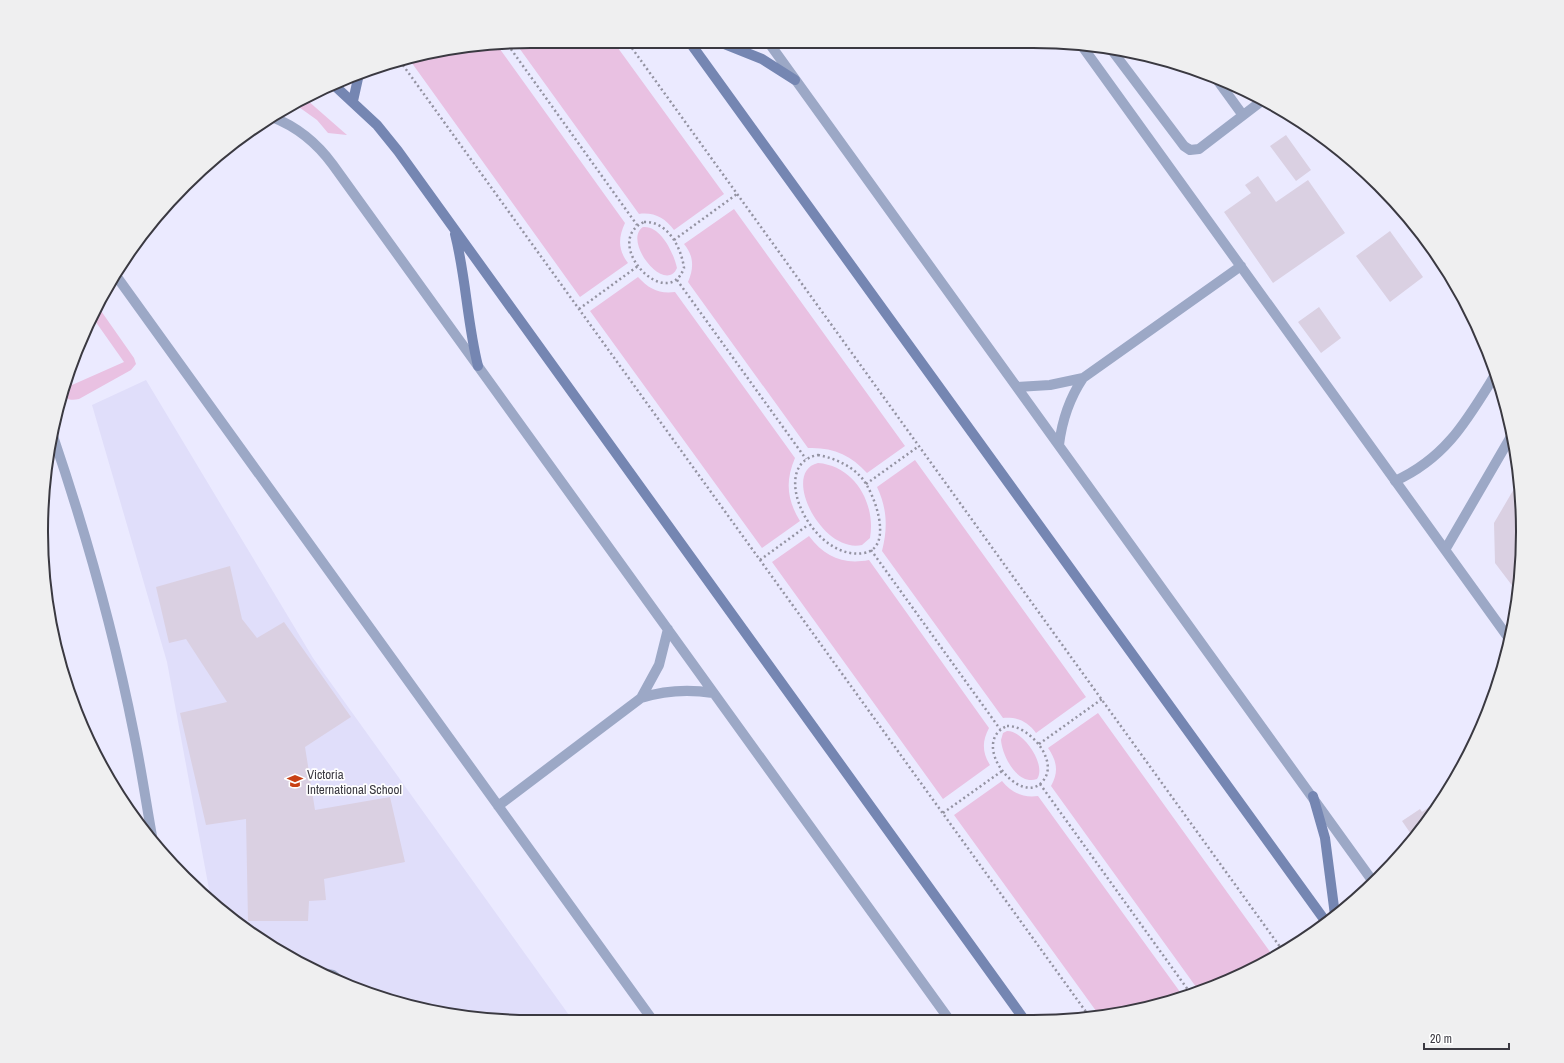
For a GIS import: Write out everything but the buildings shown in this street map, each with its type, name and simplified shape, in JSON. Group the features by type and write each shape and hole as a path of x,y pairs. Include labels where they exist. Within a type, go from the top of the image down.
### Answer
{"street":[{"path":"693,48 1323,918"},
{"path":"734,48 762,59 795,80"},
{"path":"773,48 1370,877"},
{"path":"1086,51 1505,634"},
{"path":"1116,55 1184,146 1190,150 1199,149 1242,114 1257,104"},
{"path":"353,101 357,81"},
{"path":"1222,87 1242,114"},
{"path":"338,89 377,125 398,151 1021,1015"},
{"path":"278,120 296,128 310,138 323,151 945,1015"},
{"path":"453,228 460,253 469,325 478,366"},
{"path":"1059,445 1061,427 1066,409 1073,393 1083,378 1241,266"},
{"path":"119,280 649,1015"},
{"path":"1017,387 1050,385 1083,378"},
{"path":"1395,481 1411,474 1426,464 1452,440 1491,380"},
{"path":"1445,550 1508,442"},
{"path":"55,447 90,556 114,645 134,734 151,829"},
{"path":"498,806 641,698 651,682 658,665 668,629"},
{"path":"641,698 677,690 713,693"},
{"path":"1313,796 1325,838 1334,909"}],"path":[{"path":"632,48 1280,947"},
{"path":"511,49 637,225"},
{"path":"403,65 1086,1012"},
{"path":"674,240 737,194"},
{"path":"644,222 658,224 674,240 681,253 684,268 677,280 670,283 662,283 649,277 638,266 631,252 629,237 632,230 637,225 644,222"},
{"path":"579,309 638,266"},
{"path":"677,280 806,459"},
{"path":"866,484 919,446"},
{"path":"818,455 835,459 852,469 866,484 876,503 878,514 878,541 871,550 860,554 844,551 824,541 808,525 800,507 796,487 798,470 806,459 818,455"},
{"path":"760,560 808,525"},
{"path":"871,550 1000,729"},
{"path":"1039,744 1102,699"},
{"path":"1007,726 1014,726 1028,733 1039,744 1045,757 1048,772 1040,784 1026,787 1013,781 1002,771 995,757 994,736 1000,729 1007,726"},
{"path":"943,813 1002,771"},
{"path":"1040,784 1188,989"}],"shaded area":[{"path":"519,48 618,48 724,194 674,230 667,222 659,217 650,214 639,214"},
{"path":"500,49 625,223 621,234 620,244 622,253 628,263 580,297 412,63 468,52"},
{"path":"310,102 347,135 328,133 317,120 300,108"},
{"path":"734,209 905,446 867,473 855,461 841,453 826,449 808,448 688,282 692,262 690,253 684,244"},
{"path":"643,227 650,228 661,235 670,248 677,268 671,275 664,275 655,271 641,253 638,243 638,234"},
{"path":"638,277 650,288 664,292 675,292 795,458 790,475 789,490 792,506 800,521 762,548 590,311"},
{"path":"101,312 134,358 136,364 131,370 79,399 73,400 67,397 71,384 72,385 124,362 96,322"},
{"name":"Victoria International School","path":"146,380 313,658 569,1015 500,1014 468,1011 406,999 376,989 346,978 290,950 263,934 237,915 209,892 167,662 92,405"},
{"path":"915,460 1086,697 1036,733 1029,725 1017,719 1003,718 882,551 886,518 883,503 877,487"},
{"path":"818,463 843,471 860,489 866,500 870,512 870,538 862,545 847,544 833,537 820,525 811,511 805,495 803,481 807,469"},
{"path":"809,536 821,549 835,558 851,561 869,560 989,728 985,737 984,751 990,765 943,799 772,562"},
{"path":"1098,713 1270,952 1218,978 1196,986 1051,786 1054,781 1056,767 1048,748"},
{"path":"1007,731 1013,732 1020,736 1032,749 1039,765 1037,779 1030,780 1023,778 1012,768 1004,753 1001,740 1003,733"},
{"path":"1002,781 1018,794 1038,796 1180,992 1158,999 1096,1011 954,815"}],"place":[{"name":"Victoria International School","path":"295,781"}]}
